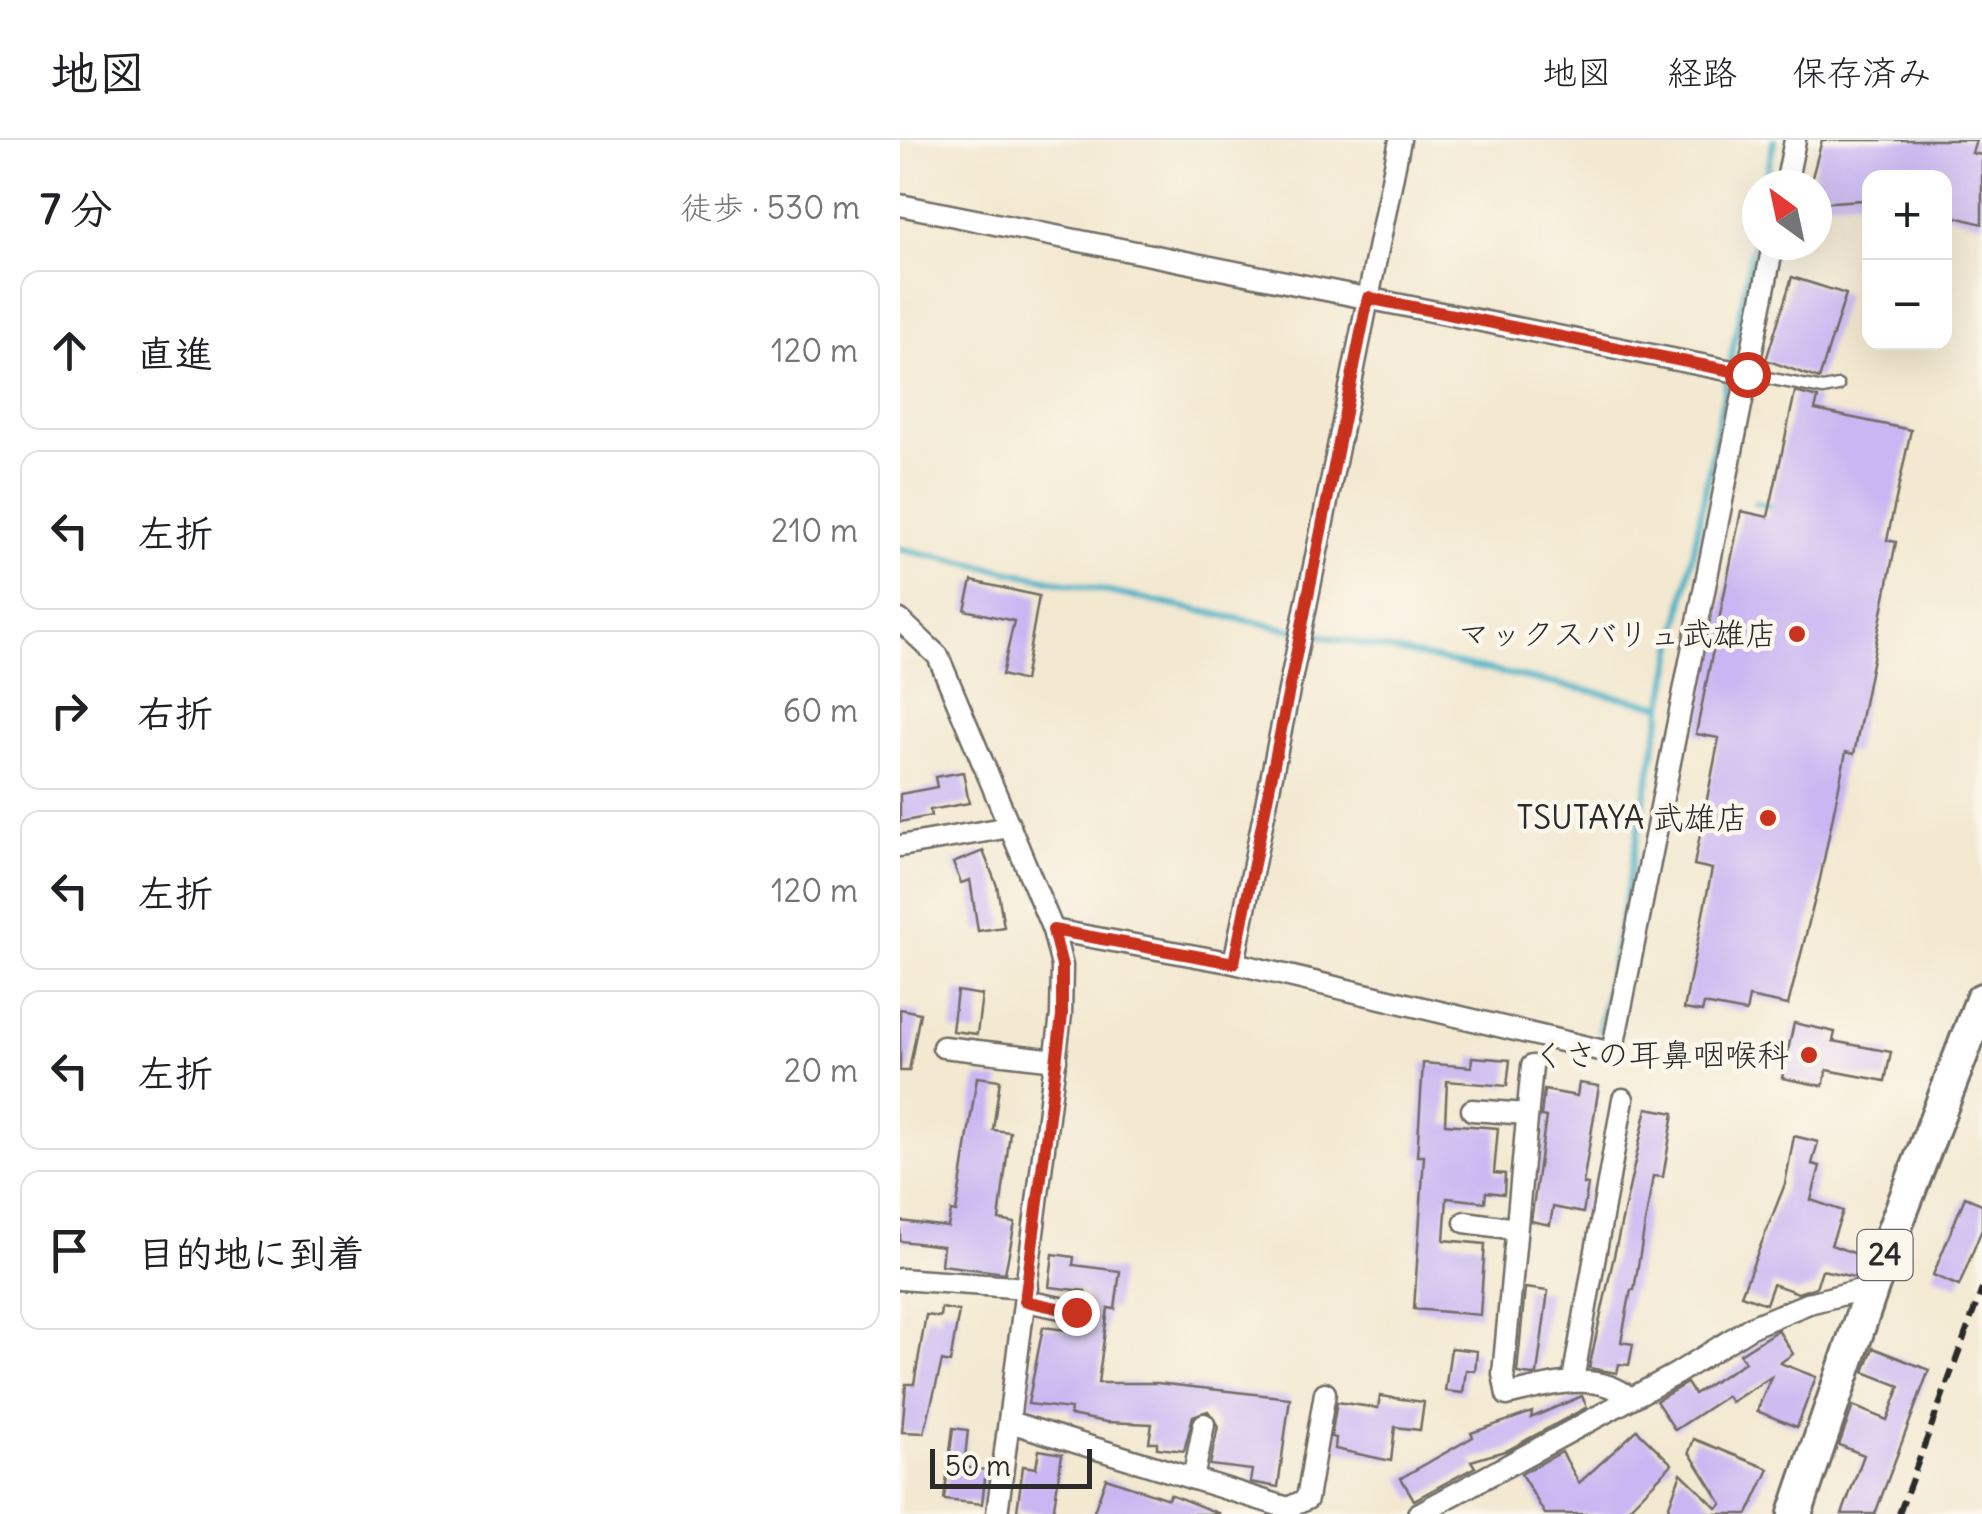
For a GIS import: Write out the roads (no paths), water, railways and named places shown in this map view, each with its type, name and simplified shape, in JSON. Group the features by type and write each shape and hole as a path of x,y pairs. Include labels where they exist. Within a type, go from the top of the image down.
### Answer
{"main road":[{"name":"24","path":"1795,1514 1872,1287 1982,1000"}],"street":[{"path":"1234,963 1400,140"},
{"path":"1789,170 1795,140"},
{"path":"900,205 1747,374"},
{"path":"1053,930 1234,963 1612,1053 1771,260"},
{"path":"900,620 938,656 1053,930 1062,966 1056,1060 997,1514"},
{"path":"900,846 1010,827"},
{"path":"943,1047 1056,1060"},
{"path":"1532,1066 1503,1374 1507,1394 1574,1380 1620,1389 1630,1398"},
{"path":"1574,1380 1623,1099"},
{"path":"1472,1110 1527,1114"},
{"path":"1465,1222 1516,1230"},
{"path":"900,1279 1026,1294 1076,1312"},
{"path":"1418,1514 1753,1326 1809,1302 1872,1287"},
{"path":"1010,1422 1287,1511 1307,1498 1325,1392"},
{"path":"1193,1479 1204,1424"}],"lane":[{"path":"1747,374 1823,390 1838,386"}],"waterway":[{"path":"1768,170 1774,140"},
{"path":"900,549 1663,706 1750,260"},
{"path":"1755,503 1778,507"},
{"path":"1599,1030 1663,706"}],"railway":[{"path":"1899,1514 1982,1289"}],"place":[{"name":"マックスバリュ武雄店","path":"1797,634"},
{"name":"TSUTAYA 武雄店","path":"1768,818"},
{"name":"くさの耳鼻咽喉科","path":"1809,1055"}]}
